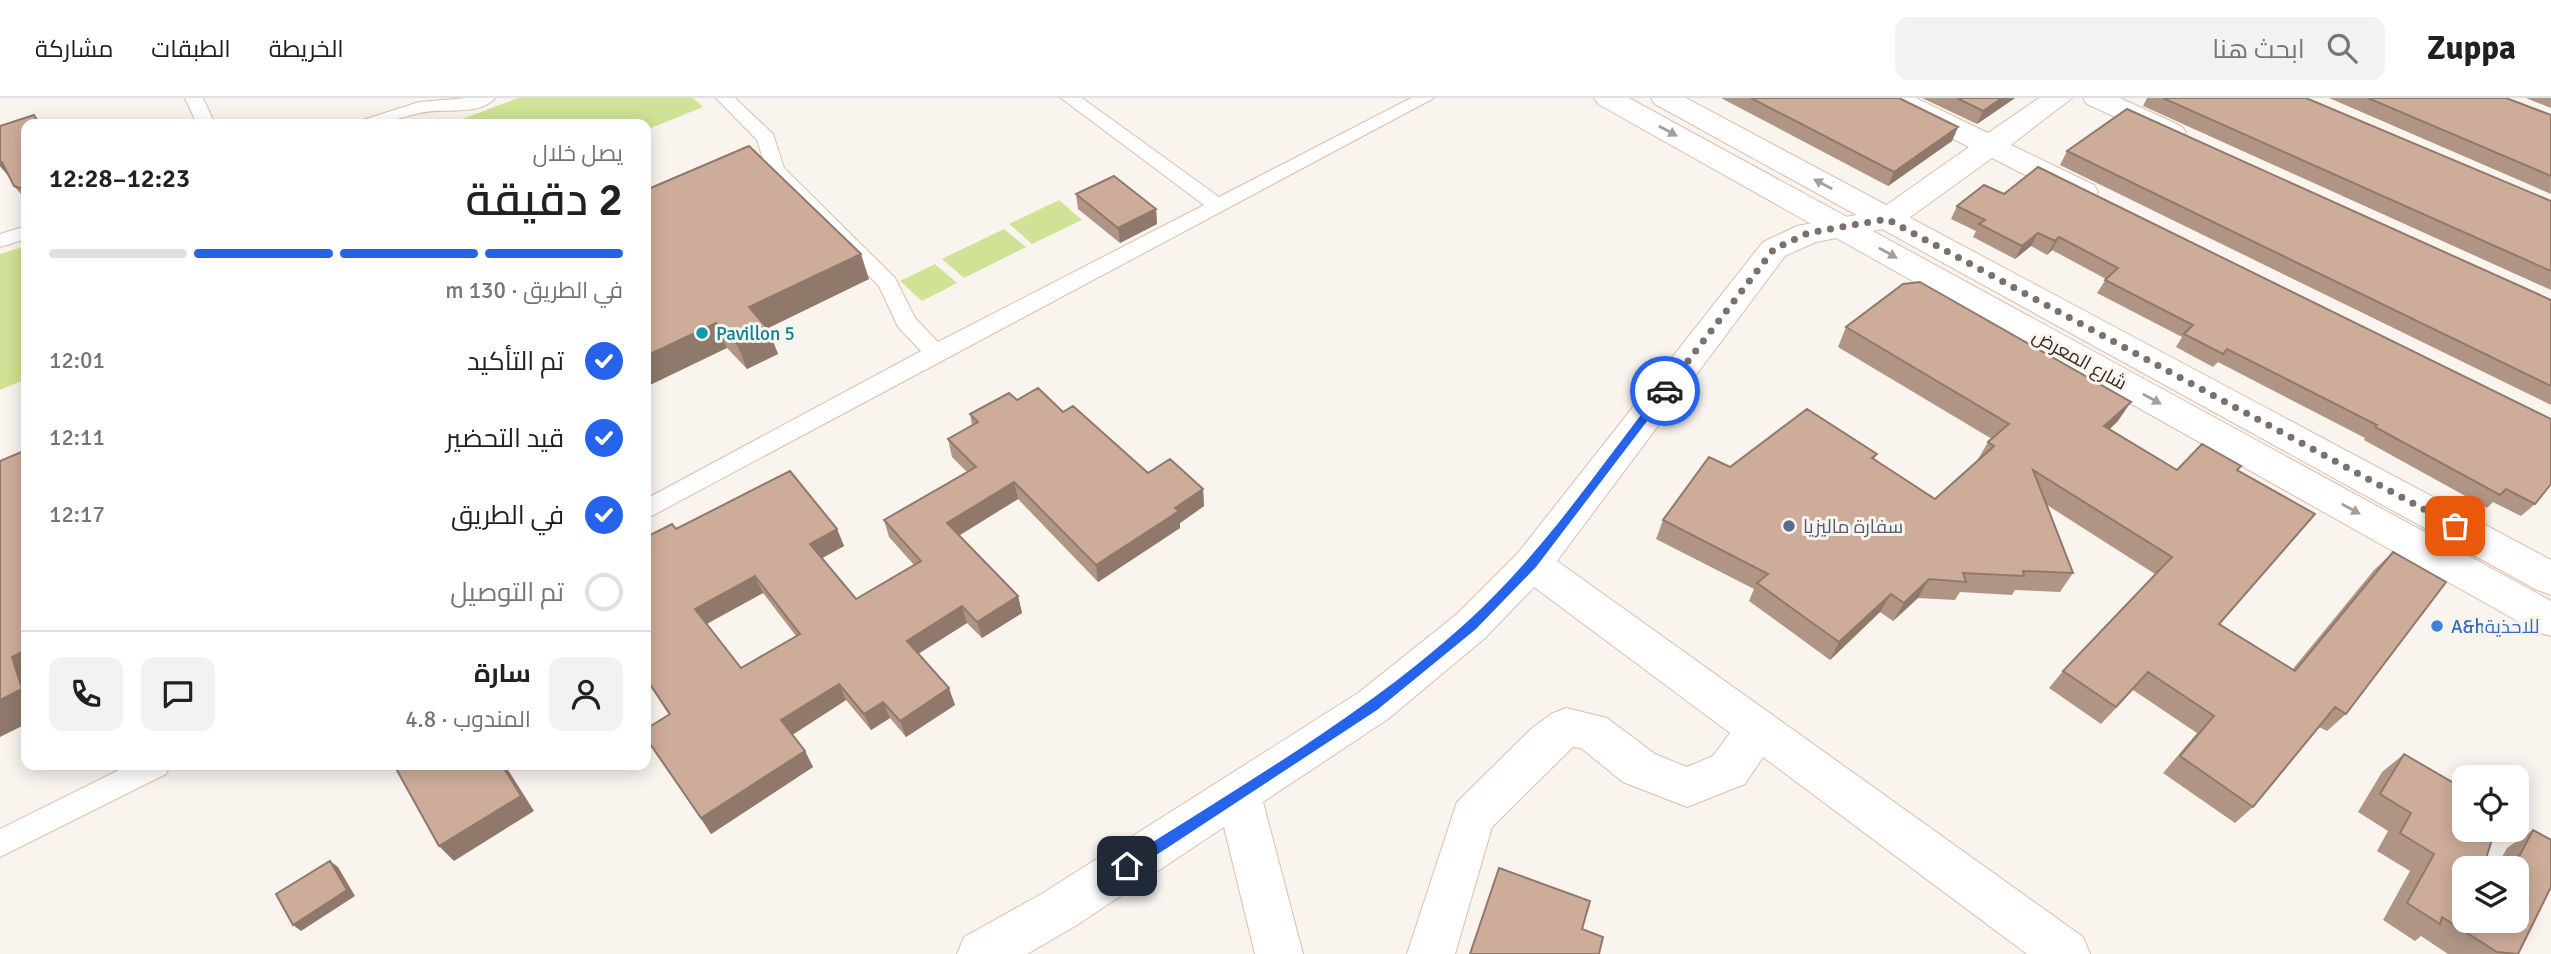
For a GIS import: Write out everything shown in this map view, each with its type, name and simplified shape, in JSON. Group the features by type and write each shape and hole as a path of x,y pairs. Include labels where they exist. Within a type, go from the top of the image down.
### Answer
{"street":[{"name":"شارع المعرض","path":"1608,98 1839,226 2545,591"},
{"name":"شارع المعرض","path":"1665,98 1887,219 2545,591"},
{"path":"1894,98 2115,207"},
{"path":"981,954 1060,909 1373,706 1471,626 1532,564 1764,259 1786,242 1839,226 1887,219 2058,98"},
{"path":"2097,98 2198,144"},
{"path":"1532,564 1759,727 2066,954"},
{"path":"1431,954 1473,816 1546,742 1566,727 1592,732 1639,768 1687,787 1729,770 1759,727"},
{"path":"1239,795 1279,954"}],"lane":[{"path":"194,98 204,119"},
{"path":"384,119 419,107 473,103 486,98"},
{"path":"725,98 766,138 775,170 888,283 906,322 935,353"},
{"path":"1070,98 1220,207"},
{"path":"651,507 935,353 1425,98"},
{"path":"0,241 21,234"},
{"path":"0,845 146,770"}],"green space":[{"path":"518,98 693,98 703,107 651,128 651,119 462,119"},
{"path":"1059,200 1082,220 1032,244 1009,224"},
{"path":"1004,229 1026,247 964,278 942,259"},
{"path":"21,248 21,381 0,390 0,254"},
{"path":"935,264 957,283 922,301 900,281"}],"building":[{"path":"1751,98 1899,98 1958,127 1894,172"},
{"path":"1957,98 2002,98 1983,111"},
{"path":"2163,98 2306,98 2551,201 2551,271"},
{"path":"2368,98 2506,98 2551,115 2551,176"},
{"path":"2127,109 2551,300 2551,386 2067,151"},
{"path":"21,119 19,188 14,186 0,162 0,126"},
{"name":"Pavillon 5","path":"749,146 861,254 749,307 768,329 737,344 716,323 651,354 651,188"},
{"path":"2038,167 2551,419 2551,484 2535,504 2506,489 2500,495 2375,427 2377,425 2227,349 2223,354 2184,334 2193,325 2105,280 2118,268 2059,237 2055,241 2038,233 2022,246 1979,224 1985,220 1957,206 1984,185 2004,194"},
{"path":"1114,176 1156,209 1118,228 1076,194"},
{"path":"1920,282 2131,402 2104,426 2177,470 2202,444 2241,466 2237,470 2315,514 2219,624 2295,671 2393,552 2446,582 2346,714 2335,707 2253,807 2180,756 2214,716 2148,672 2116,707 2063,671 2172,557 2033,470 2073,573 2023,571 2024,576 1963,573 1966,582 1929,579 1904,603 1891,594 1839,642 1757,583 1768,574 1663,520 1709,457 1730,467 1807,409 1877,454 1872,458 1935,499 1994,446 1988,442 2009,424 1846,327 1903,284"},
{"path":"1038,388 1063,412 1073,406 1148,473 1170,459 1203,489 1175,508 1179,511 1096,565 1014,482 947,523 1018,596 977,622 962,606 907,641 949,688 900,721 883,702 864,714 839,684 781,720 805,751 701,818 651,745 651,726 670,714 651,686 651,534 672,524 676,529 790,471 837,529 810,544 856,599 921,561 884,520 976,467 948,439 978,422 970,414 1009,393 1017,400","holes":["755,576 800,634 741,668 695,609"]},
{"path":"21,452 21,652 12,657 21,690 0,700 0,461"},
{"path":"2404,754 2452,782 2452,842 2491,842 2487,856 2452,856 2452,923 2442,917 2440,924 2407,903 2434,854 2400,833 2411,813 2380,794"},
{"path":"397,770 505,770 521,796 439,846"},
{"path":"2533,830 2551,840 2551,887 2529,932 2529,856 2519,856"},
{"path":"330,861 347,890 293,925 276,894"},
{"path":"1499,868 1590,901 1582,929 1603,937 1599,954 1470,954"},
{"path":"2467,933 2528,933 2518,954 2497,952"}],"way so far":[{"path":"1665,391 1774,249 1808,233 1887,219 2455,526"}],"place":[{"name":"Pavillon 5","path":"702,333"},
{"name":"سفارة ماليزيا","path":"1789,526"},
{"name":"A&hللاحذية","path":"2437,626"}],"route":[{"path":"1127,866 1373,706 1471,626 1532,564 1665,391"}]}
